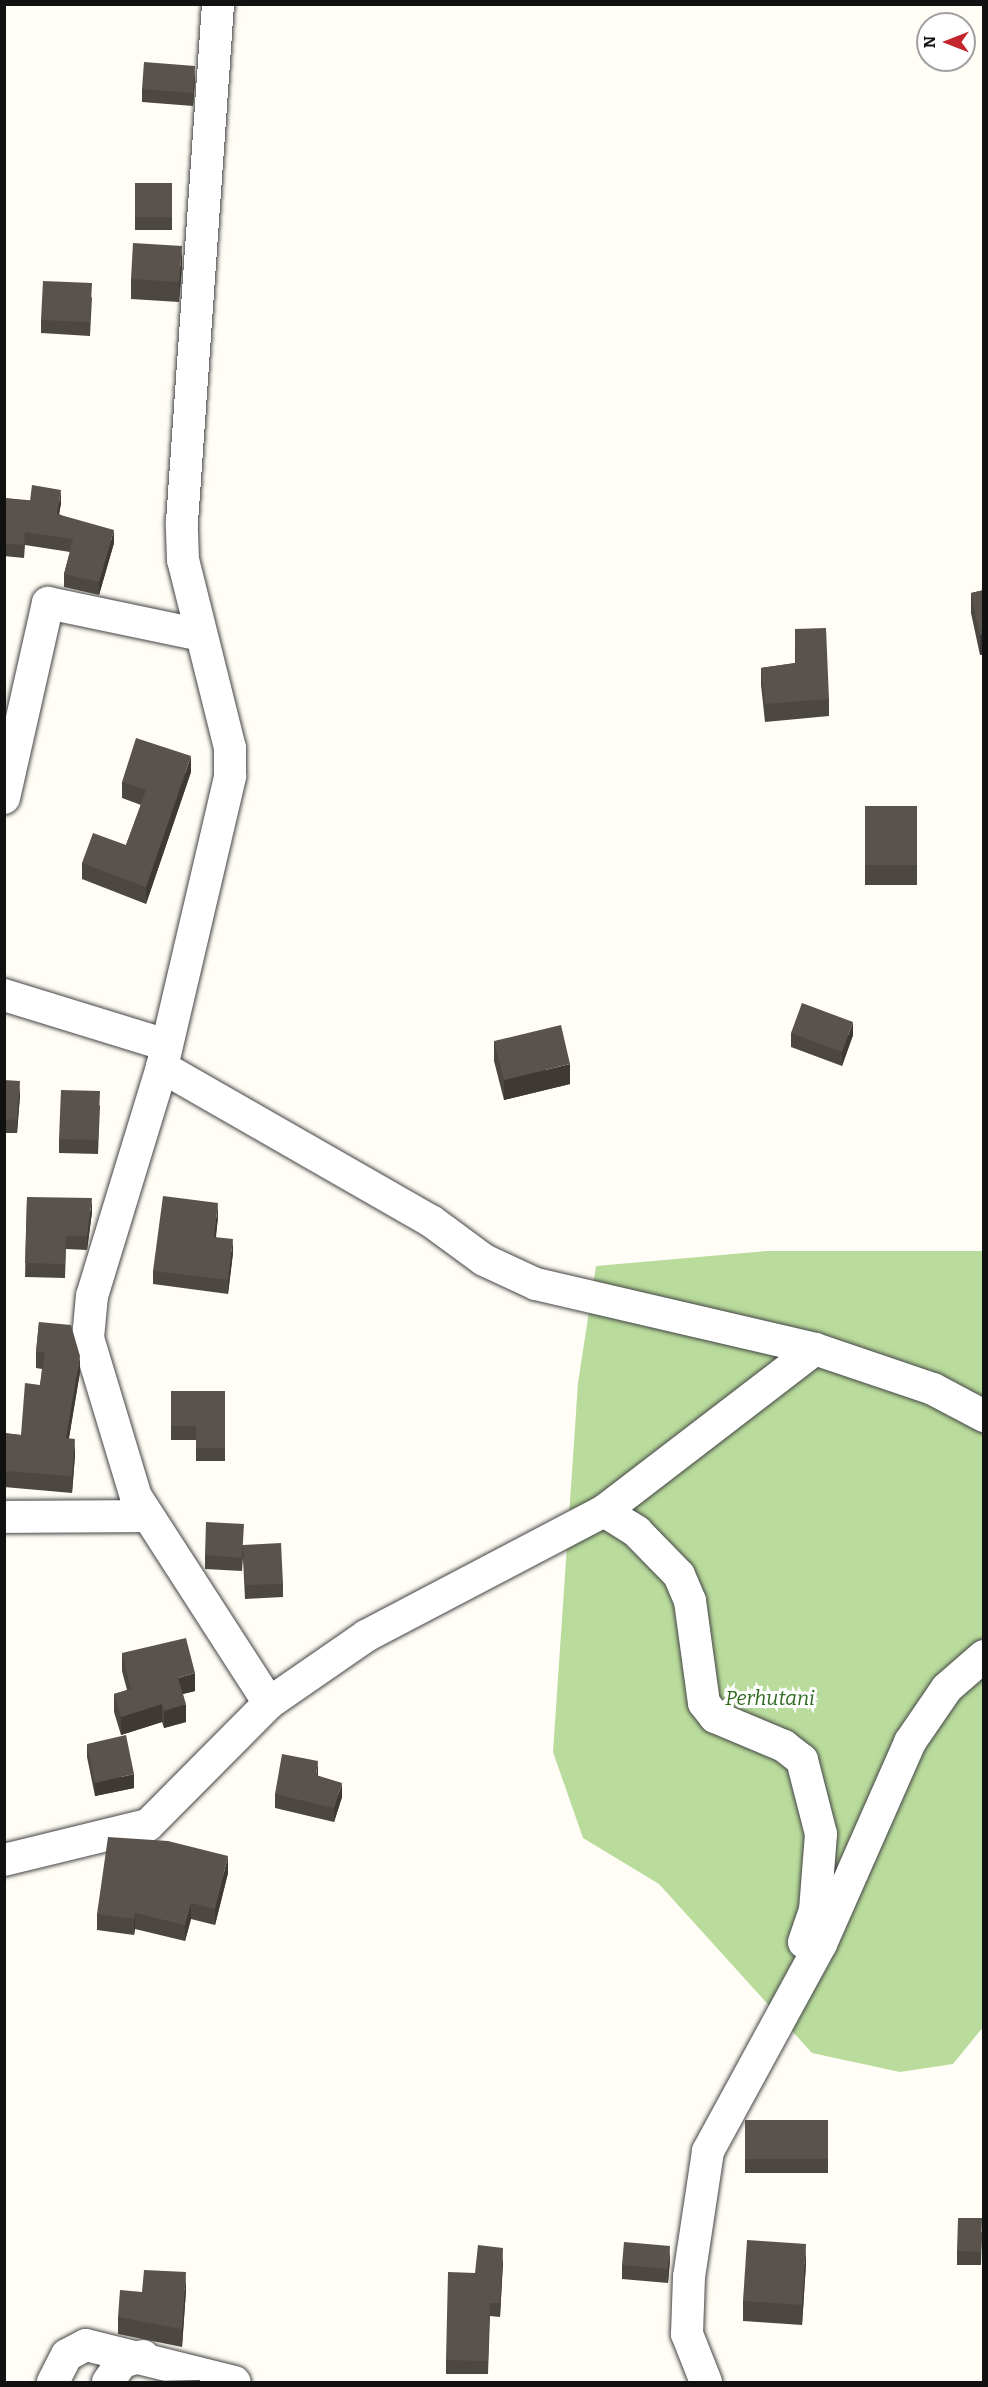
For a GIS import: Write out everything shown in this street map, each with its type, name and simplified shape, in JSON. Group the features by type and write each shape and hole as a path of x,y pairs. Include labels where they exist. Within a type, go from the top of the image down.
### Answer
{"street":[{"path":"218,4 183,481 183,560 197,634 224,724 230,776 165,1056 88,1316 92,1359 146,1516 269,1702"},
{"path":"4,798 43,608 57,603 197,634"},
{"path":"4,995 165,1056 431,1221 510,1274 564,1293 814,1349 933,1389 984,1416"},
{"path":"4,1860 148,1825 269,1702 366,1636 604,1511 814,1349"},
{"path":"604,1511 637,1532 679,1575 690,1601 704,1702 715,1717 784,1746 802,1760 821,1834 814,1910 787,2006"},
{"path":"4,1517 146,1516"},
{"path":"706,2382 687,2334 699,2185 708,2151 787,2006 910,1742 947,1688 984,1656"},
{"path":"53,2382 67,2355 79,2347 142,2356 234,2382"},
{"path":"108,2382 122,2362 142,2356"}],"green space":[{"name":"Perhutani","path":"766,1251 983,1251 984,2026 953,2064 900,2072 812,2053 659,1884 583,1838 553,1752 578,1383 596,1266"}],"building":[{"path":"144,62 195,66 193,93 142,89"},
{"path":"135,183 172,183 172,217 135,217"},
{"path":"133,243 182,246 179,282 131,279"},
{"path":"43,281 92,283 90,322 41,320"},
{"path":"32,485 61,490 57,514 114,530 99,582 64,574 73,539 25,532 24,545 4,543 4,498 30,501"},
{"path":"984,590 984,634 980,635 971,593"},
{"path":"826,628 829,699 765,704 761,668 796,663 795,629"},
{"path":"136,738 191,756 146,887 82,863 93,833 126,845 146,790 122,782"},
{"path":"865,806 917,806 917,865 865,865"},
{"path":"802,1003 853,1022 842,1052 791,1033"},
{"path":"561,1025 570,1064 504,1080 494,1041"},
{"path":"4,1080 20,1081 17,1120 4,1119"},
{"path":"61,1090 100,1091 98,1140 59,1139"},
{"path":"163,1196 218,1203 214,1237 233,1239 228,1280 153,1271"},
{"path":"27,1197 92,1198 87,1236 66,1236 65,1264 25,1263"},
{"path":"39,1322 71,1325 80,1356 66,1438 75,1439 72,1476 4,1471 4,1433 21,1435 25,1383 40,1385 45,1352 36,1352"},
{"path":"171,1391 225,1391 225,1448 196,1448 196,1426 171,1426"},
{"path":"206,1522 244,1524 242,1558 205,1555"},
{"path":"281,1543 283,1584 245,1585 243,1545"},
{"path":"186,1638 195,1673 178,1678 186,1704 164,1711 162,1704 121,1717 114,1694 131,1689 122,1653"},
{"path":"126,1735 134,1774 95,1783 87,1744"},
{"path":"282,1754 318,1761 316,1775 342,1783 334,1808 275,1794"},
{"path":"108,1837 168,1841 228,1856 215,1909 191,1903 185,1925 135,1913 134,1919 97,1914"},
{"path":"745,2120 828,2120 828,2159 745,2159"},
{"path":"958,2218 982,2218 981,2252 957,2251"},
{"path":"747,2240 806,2244 802,2305 743,2301"},
{"path":"624,2242 670,2246 668,2269 622,2265"},
{"path":"478,2245 503,2248 500,2303 490,2303 488,2361 446,2360 448,2272 475,2273"},
{"path":"144,2270 186,2272 182,2329 118,2317 120,2290 142,2292"},
{"path":"200,2380 200,2382 152,2382 152,2381"}]}
